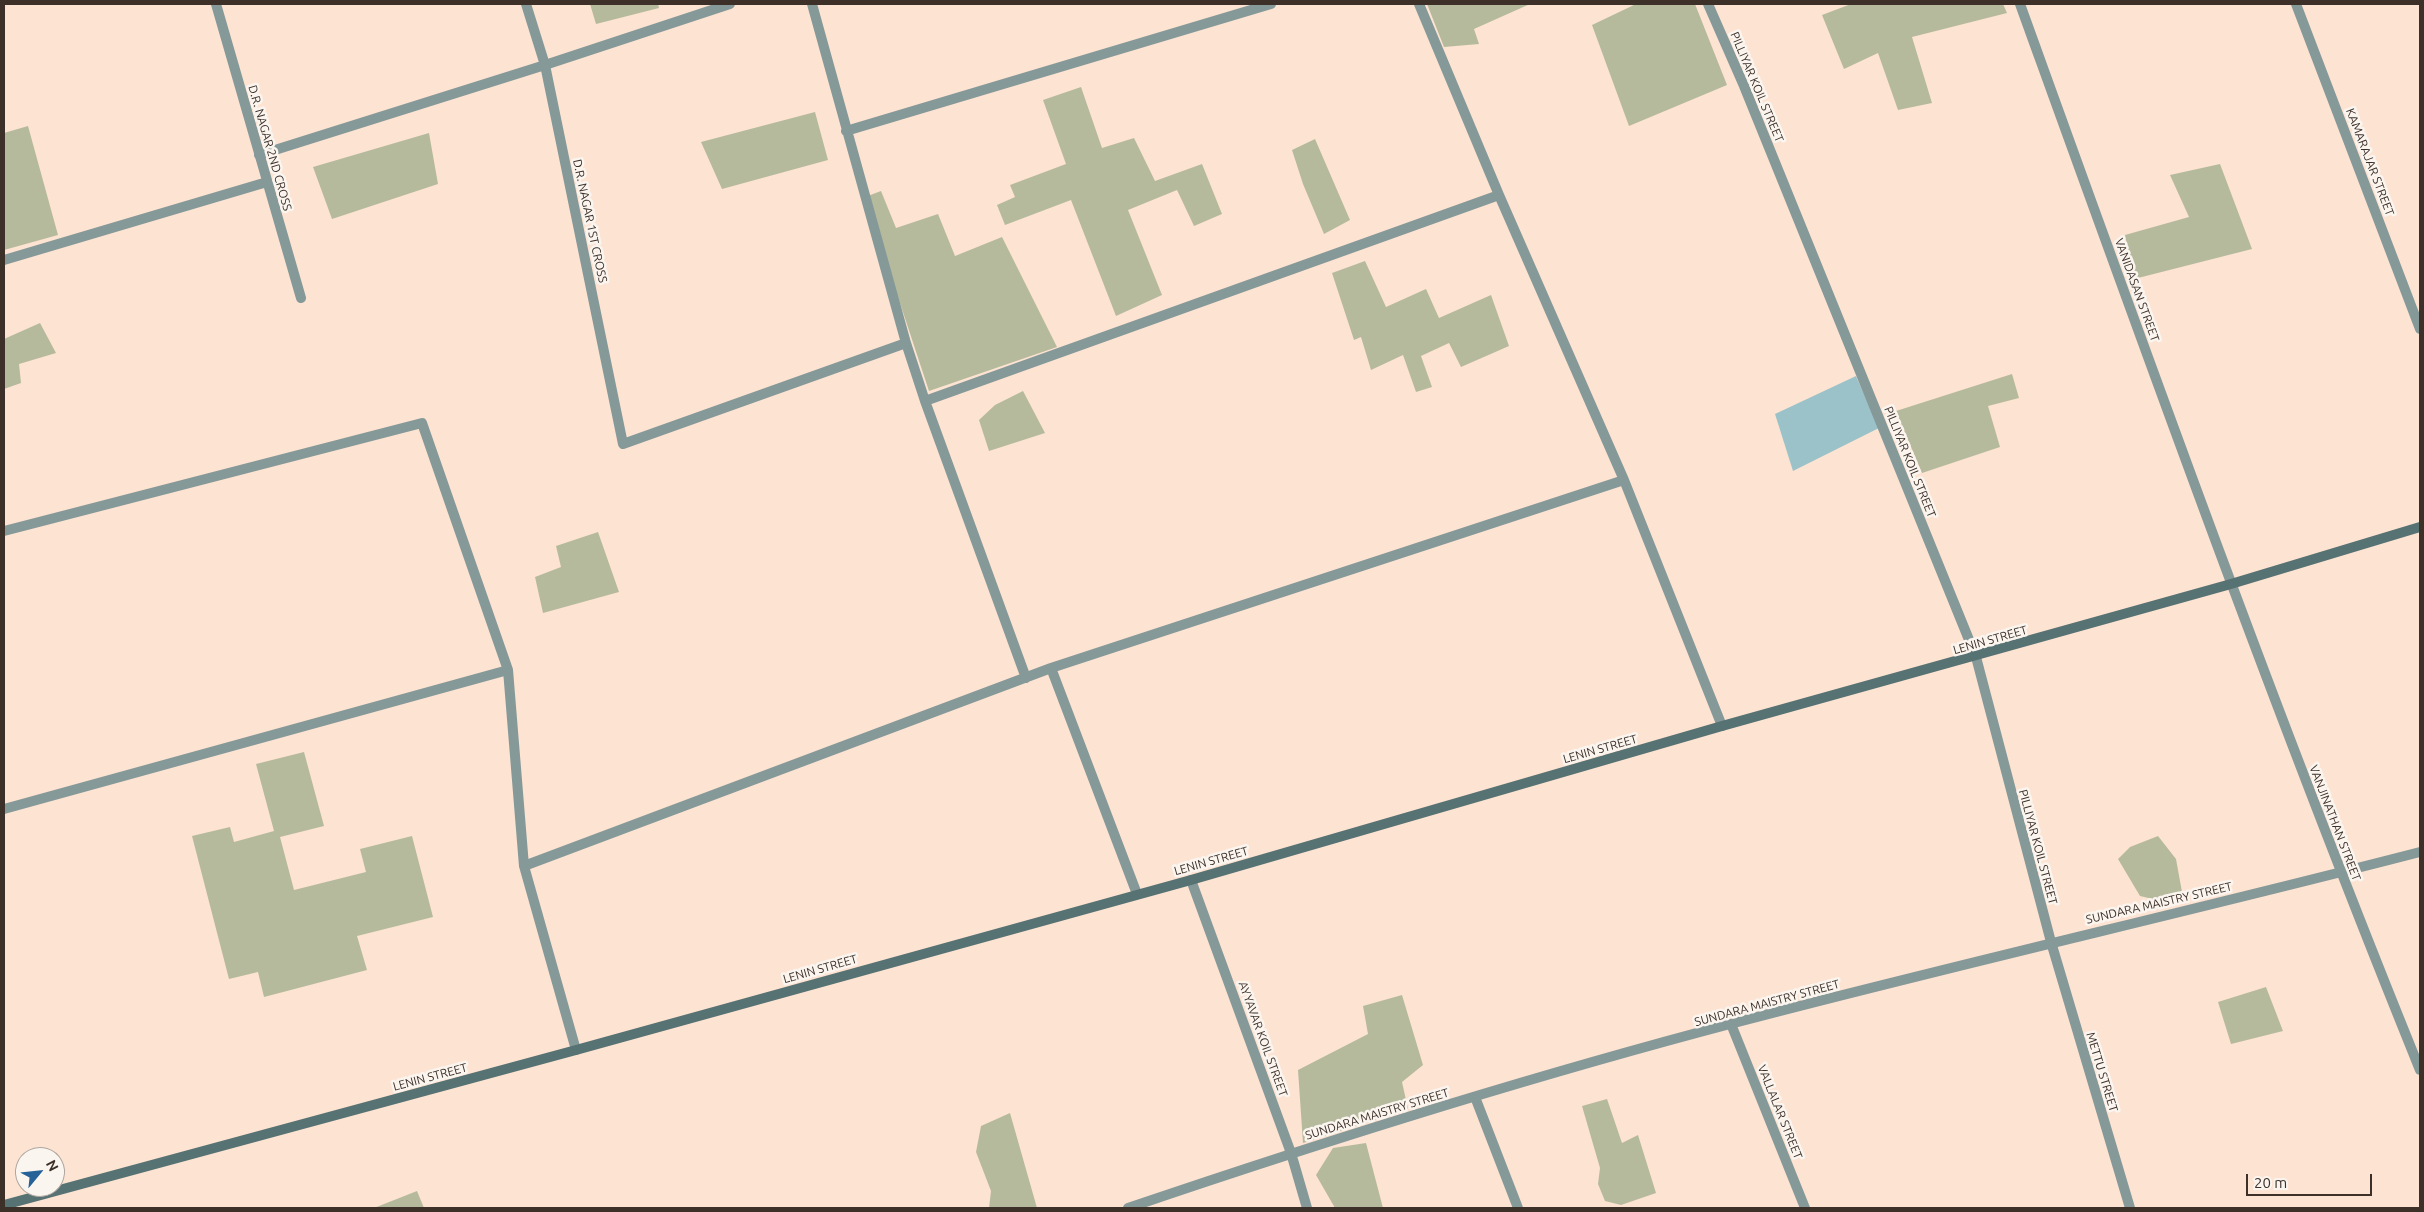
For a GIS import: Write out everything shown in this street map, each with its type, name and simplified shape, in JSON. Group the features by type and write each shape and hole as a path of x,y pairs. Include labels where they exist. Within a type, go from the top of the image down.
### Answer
{"street":[{"name":"D.R. NAGAR 2ND CROSS","path":"216,4 301,298"},
{"name":"D.R. NAGAR 1ST CROSS","path":"526,4 545,65 623,444 906,344"},
{"path":"259,155 545,65 730,4"},
{"path":"812,4 906,344 1026,678"},
{"path":"846,131 1271,4"},
{"path":"1419,4 1499,195 1624,480 1722,726"},
{"name":"PILLIYAR KOIL STREET","path":"1708,4 1744,86 1976,657 2050,942"},
{"name":"VANIDASAN STREET","path":"2020,4 2231,584"},
{"name":"KAMARAJAR STREET","path":"2296,4 2420,329"},
{"path":"4,260 267,182"},
{"path":"925,401 1499,195"},
{"path":"4,531 422,423 508,670 524,866 576,1050"},
{"path":"524,866 1051,668 1624,480"},
{"name":"LENIN STREET","path":"4,1205 576,1050 1191,880 1722,726 1976,657 2231,584 2420,527"},
{"name":"VANJINATHAN STREET","path":"2231,584 2340,873 2420,1070"},
{"path":"1051,668 1137,894"},
{"path":"4,808 508,670"},
{"name":"SUNDARA MAISTRY STREET","path":"1128,1208 1291,1153 1475,1097 1731,1024 2050,942 2420,852"},
{"name":"AYYAVAR KOIL STREET","path":"1191,880 1291,1153 1308,1208"},
{"name":"METTU STREET","path":"2050,942 2130,1208"},
{"name":"VALLALAR STREET","path":"1731,1024 1806,1208"},
{"path":"1475,1097 1518,1208"}],"green space":[{"path":"590,4 658,4 659,8 596,24"},
{"path":"1427,4 1530,4 1474,29 1479,44 1444,47"},
{"path":"1636,4 1695,4 1727,85 1629,126 1592,25"},
{"path":"1851,4 2003,4 2007,13 1912,37 1932,103 1898,110 1878,53 1844,69 1822,15"},
{"path":"1081,87 1102,148 1134,138 1155,181 1202,164 1222,214 1194,226 1177,190 1128,210 1162,295 1116,316 1071,200 1005,225 997,205 1015,197 1010,185 1066,164 1043,100"},
{"path":"815,112 828,160 722,189 701,142"},
{"path":"28,126 58,235 4,250 4,133"},
{"path":"429,133 438,184 332,219 313,167"},
{"path":"1315,139 1350,220 1324,234 1303,184 1292,150"},
{"path":"2220,164 2252,249 2134,279 2125,235 2189,217 2170,175"},
{"path":"881,191 896,228 938,214 955,256 1002,237 1057,347 929,391 865,197"},
{"path":"1365,261 1386,307 1426,289 1439,318 1491,295 1509,346 1461,367 1449,343 1421,356 1432,387 1416,392 1403,355 1371,370 1361,337 1354,340 1332,273"},
{"path":"40,323 56,353 19,364 21,383 4,389 4,339"},
{"path":"2012,374 2019,398 1988,406 2000,447 1922,473 1896,411"},
{"path":"1023,391 1045,433 989,451 979,420 995,405"},
{"path":"598,532 619,592 543,613 535,577 561,567 556,546"},
{"path":"304,752 324,826 280,837 294,890 366,872 360,849 412,836 433,917 357,936 367,970 264,997 258,972 229,979 192,836 230,827 234,842 274,831 256,764"},
{"path":"2158,836 2176,859 2182,892 2166,902 2140,896 2118,859 2130,847"},
{"path":"2266,987 2283,1031 2231,1044 2218,1002"},
{"path":"1402,995 1423,1065 1402,1082 1408,1109 1303,1143 1298,1070 1368,1034 1363,1006"},
{"path":"1607,1099 1622,1143 1638,1135 1656,1193 1621,1205 1605,1201 1598,1184 1600,1168 1582,1106"},
{"path":"1010,1113 1037,1208 989,1208 991,1191 976,1152 981,1126"},
{"path":"1366,1143 1383,1208 1335,1208 1316,1175 1333,1148"},
{"path":"417,1191 424,1208 374,1208"}],"water":[{"path":"1856,376 1879,428 1793,471 1775,414"}]}
